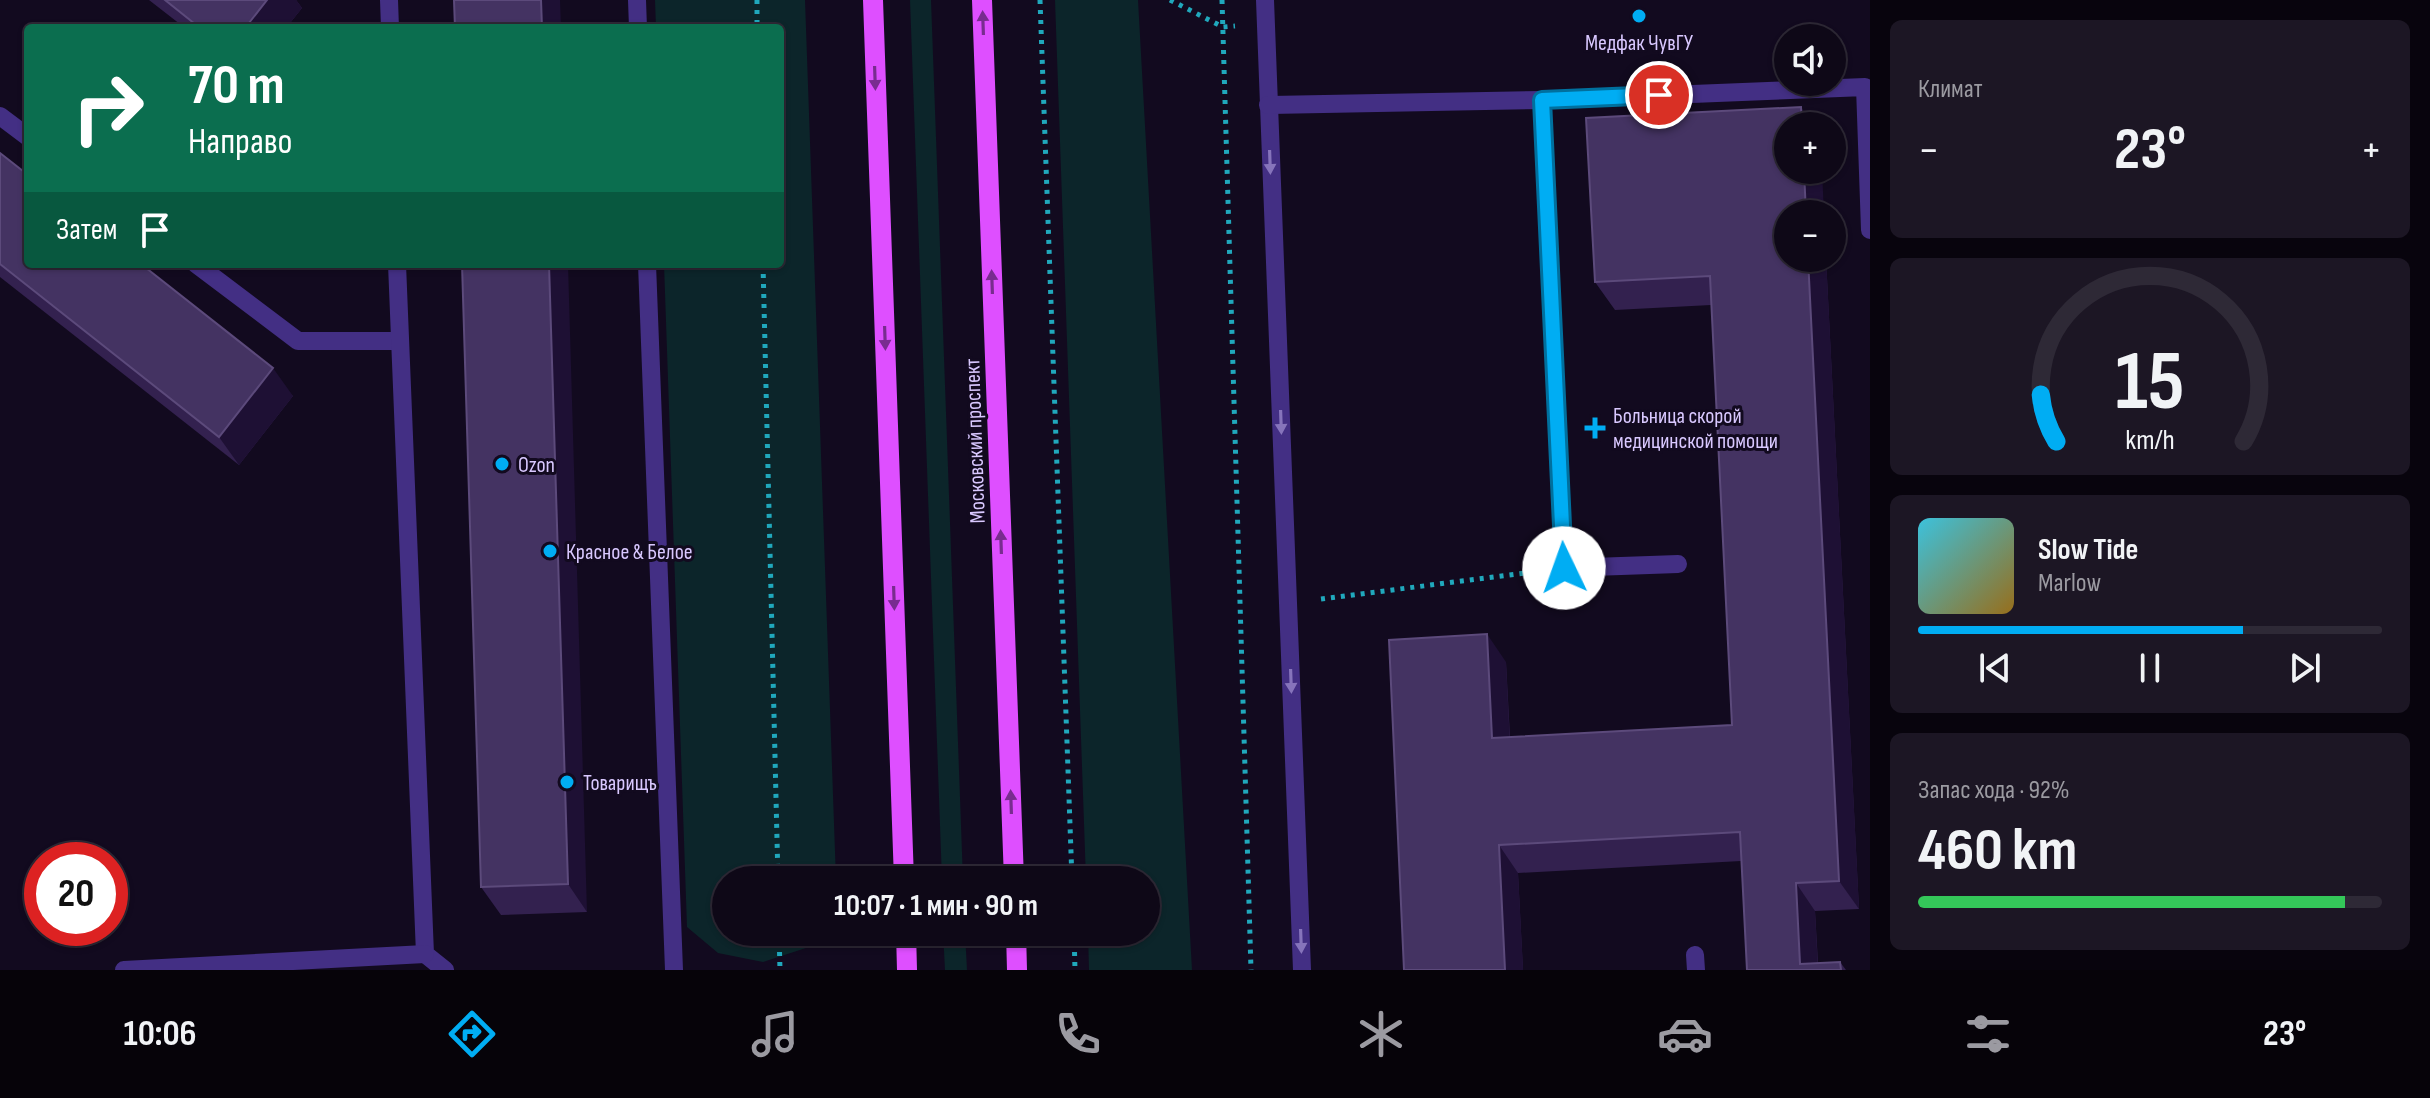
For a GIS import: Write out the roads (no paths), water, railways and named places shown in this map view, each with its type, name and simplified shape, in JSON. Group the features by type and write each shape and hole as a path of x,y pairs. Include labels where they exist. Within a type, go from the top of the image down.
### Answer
{"main road":[{"path":"873,0 904,866"},
{"name":"Московский проспект","path":"982,0 1013,866"},
{"path":"906,946 907,970"},
{"path":"1016,946 1017,970"}],"lane":[{"path":"389,0 390,24"},
{"path":"637,0 638,24"},
{"path":"1265,0 1302,970"},
{"path":"1268,105 1542,100 1867,86 1870,230"},
{"path":"1542,100 1564,568 1678,564"},
{"path":"0,116 24,134"},
{"path":"201,268 298,341 399,341"},
{"path":"397,268 425,954"},
{"path":"647,268 674,970"},
{"path":"124,970 425,954 445,970"}],"place":[{"name":"Медфак ЧувГУ","path":"1639,16"},
{"name":"Больница скорой медицинской помощи","path":"1595,428"},
{"name":"Ozon","path":"502,464"},
{"name":"Красное & Белое","path":"550,551"},
{"name":"Товарищъ","path":"567,782"}]}
